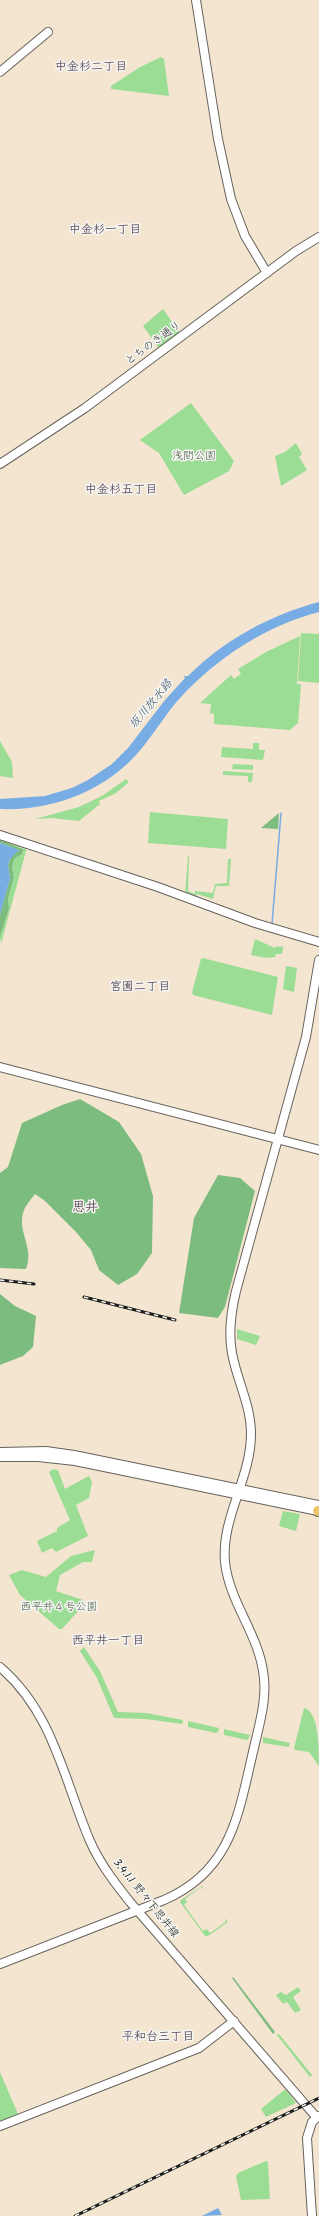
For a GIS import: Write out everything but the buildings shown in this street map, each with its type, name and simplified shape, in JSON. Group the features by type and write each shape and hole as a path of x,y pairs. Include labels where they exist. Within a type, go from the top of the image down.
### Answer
{"street":[{"path":"196,0 218,139 231,199 244,236 268,273"},
{"path":"0,72 48,32"},
{"name":"とちのき通り","path":"0,464 85,408 319,237"},
{"path":"0,835 158,887 255,923 319,942"},
{"path":"0,1964 178,1893 206,1872 228,1843 240,1808 262,1713 265,1684 258,1650 231,1589 226,1571 226,1538 250,1452 251,1433 247,1402 232,1354 230,1323 236,1291 306,1037 319,960"},
{"path":"0,1067 319,1150"},
{"path":"0,1452 34,1451 69,1454 319,1509"},
{"path":"0,1457 38,1457 64,1460 239,1492"},
{"name":"3.4.1.1 野々下思井線","path":"0,1667 18,1684 37,1710 59,1754 85,1828 97,1855 118,1887 318,2117"},
{"path":"0,2126 199,2048 234,2021"},
{"path":"312,2216 307,2138 309,2127 318,2117"}],"green space":[{"path":"161,57 164,59 169,96 111,89 111,86 140,67"},
{"path":"163,309 180,333 159,348 143,326"},
{"name":"浅間公園","path":"191,403 234,461 229,471 184,495 159,453 140,440"},
{"path":"296,443 302,454 299,457 307,470 281,486 275,456 285,452"},
{"path":"301,633 319,634 319,683 298,681"},
{"path":"300,636 297,684 301,684 298,723 290,730 214,724 214,714 210,713 211,704 200,703 231,675 234,679 241,674 238,669 266,652"},
{"path":"0,741 12,762 13,778 0,776"},
{"path":"253,743 259,743 259,750 265,750 263,760 221,757 222,747 253,749"},
{"path":"233,764 253,765 253,770 232,769"},
{"path":"223,771 253,773 252,782 248,782 248,776 223,775"},
{"path":"126,779 129,782 116,793 99,801 100,804 79,821 51,818 35,819 79,807 102,796"},
{"path":"150,812 228,819 226,849 148,843"},
{"path":"279,813 278,829 261,828"},
{"path":"0,838 27,847 1,944 0,937 9,910 8,899 14,877 12,867 14,859 22,854 23,848 0,840"},
{"path":"0,840 23,849 22,854 14,859 12,867 14,877 8,899 9,909 0,937 0,915 10,878 8,865 11,857 19,850 0,843"},
{"path":"188,856 188,891 195,894 195,891 213,893 215,884 227,883 228,859 231,859 229,886 216,886 213,899 197,894 195,898 185,894"},
{"path":"255,939 275,948 276,946 283,946 282,954 276,954 275,957 266,958 251,955"},
{"path":"203,958 278,977 272,1015 193,995 192,992 201,959"},
{"path":"286,966 297,968 294,992 283,989"},
{"path":"80,1099 119,1122 141,1154 153,1196 152,1253 137,1274 118,1285 99,1270 91,1250 76,1232 45,1201 35,1194 25,1208 22,1218 23,1232 28,1254 26,1269 0,1268 0,1173 8,1167 22,1123 62,1105"},
{"path":"218,1175 240,1178 255,1191 225,1307 218,1318 179,1313 194,1218"},
{"path":"0,1294 15,1306 36,1316 33,1347 23,1356 0,1365"},
{"path":"237,1329 260,1336 256,1345 237,1339"},
{"path":"53,1469 58,1470 65,1489 89,1476 92,1482 89,1498 76,1505 88,1536 56,1552 52,1548 42,1553 37,1541 57,1531 57,1528 70,1520 49,1472"},
{"path":"283,1511 300,1514 296,1531 279,1526"},
{"name":"西平井４号公園","path":"95,1550 92,1562 83,1562 60,1575 56,1591 83,1600 79,1610 62,1629 59,1629 20,1595 9,1575 22,1570 46,1577 71,1556"},
{"path":"84,1647 100,1671 118,1712 146,1713 183,1720 182,1724 146,1719 114,1718 97,1678 80,1651"},
{"path":"304,1708 313,1716 315,1723 318,1741 319,1766 309,1752 295,1750 294,1748"},
{"path":"188,1721 219,1728 218,1732 216,1733 188,1727"},
{"path":"224,1729 250,1735 247,1740 224,1735"},
{"path":"263,1737 290,1743 289,1747 263,1743"},
{"path":"202,1886 204,1890 201,1887 185,1899 187,1902 184,1905 203,1931 207,1929 210,1933 226,1922 224,1918 228,1922 208,1936 205,1936 180,1902"},
{"path":"233,1977 275,2032 273,2034 232,1978"},
{"path":"298,1987 301,1991 293,1997 301,2010 295,2013 287,2002 283,2004 276,1995 281,1992 286,1995"},
{"path":"279,2034 312,2075 310,2077 277,2035"},
{"path":"0,2072 18,2114 0,2123"},
{"path":"284,2090 286,2090 296,2103 266,2117 261,2109"},
{"path":"266,2161 268,2162 270,2199 241,2200 236,2176 238,2173"}],"water":[{"path":"319,602 319,612 299,618 262,634 227,656 195,682 171,709 142,748 113,776 78,795 60,802 20,809 0,809 0,799 45,796 72,788 88,780 112,764 128,748 165,700 185,678 184,676 188,676 217,651 249,630 283,614"},
{"path":"0,843 19,850 10,859 8,865 10,878 0,915"},
{"path":"218,2208 222,2215 202,2216"}],"waterway":[{"path":"272,924 281,813"}],"railway":[{"path":"0,1280 34,1284"},
{"path":"84,1297 175,1320"},
{"path":"75,2216 319,2098"}],"district":[{"name":"中金杉二丁目","path":"91,68"},
{"name":"中金杉一丁目","path":"105,231"},
{"name":"中金杉五丁目","path":"121,491"},
{"name":"宮園二丁目","path":"140,988"},
{"name":"思井","path":"85,1209"},
{"name":"西平井一丁目","path":"108,1642"},
{"name":"平和台三丁目","path":"158,2038"}],"water label":[{"name":"坂川放水路","path":"152,705"}]}
